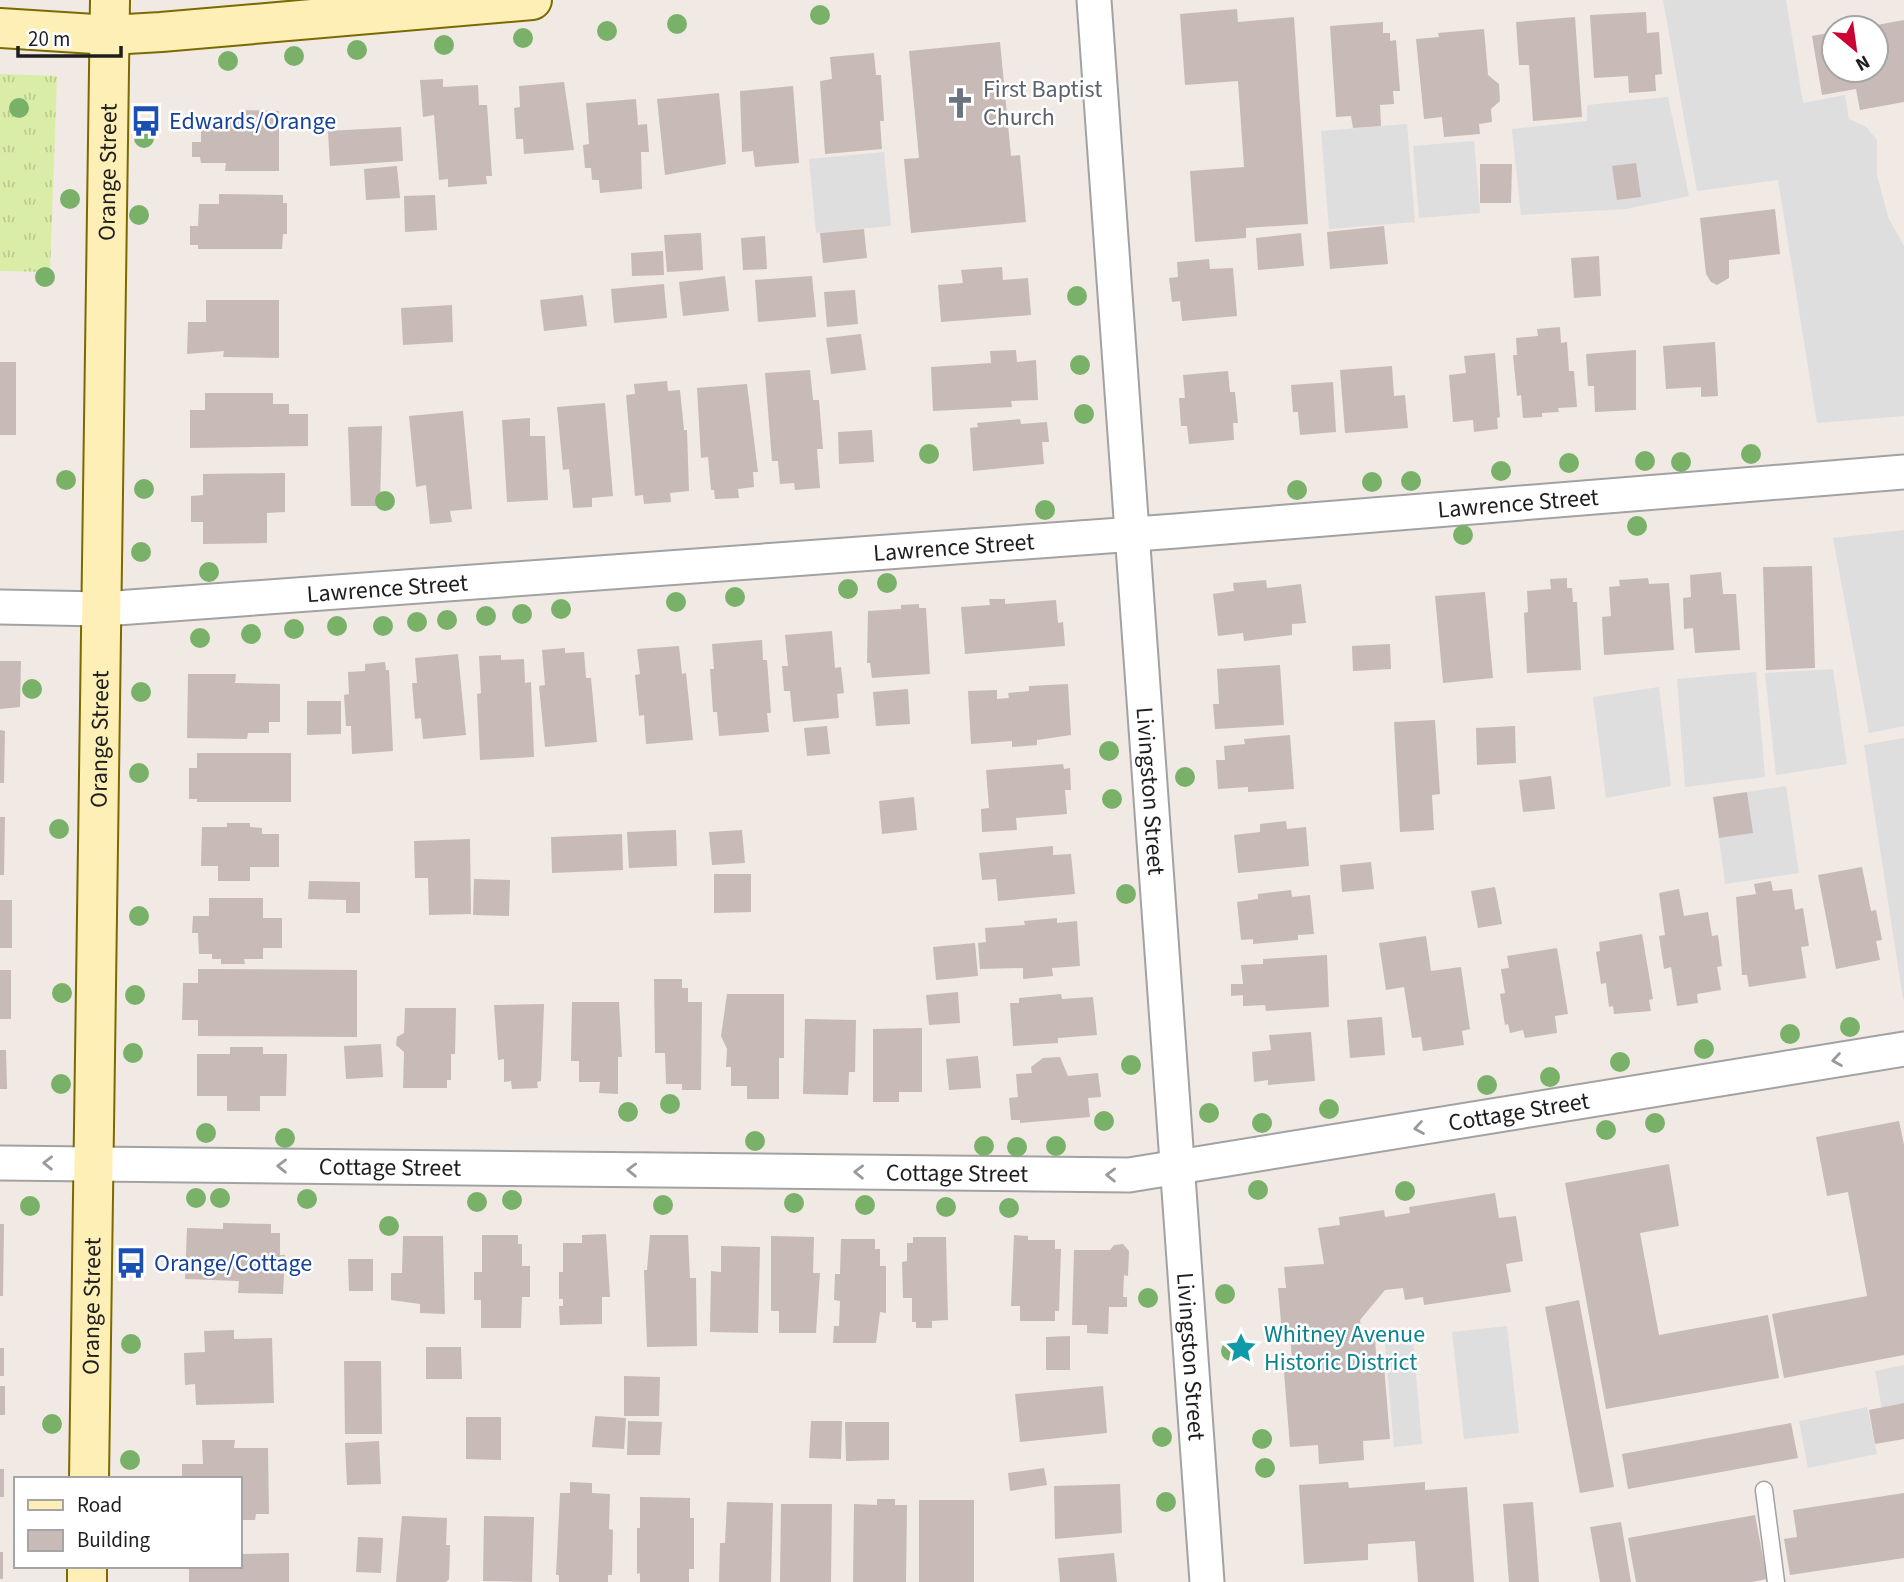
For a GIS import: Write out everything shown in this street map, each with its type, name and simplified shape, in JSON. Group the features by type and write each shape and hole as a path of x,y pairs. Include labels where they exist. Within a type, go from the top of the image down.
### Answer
{"main road":[{"path":"0,28 110,18 532,0"},
{"name":"Orange Street","path":"89,1477 96,1164 110,18"}],"street":[{"name":"Livingston Street","path":"1094,0 1130,535 1179,1168 1207,1582"},
{"name":"Lawrence Street","path":"0,607 103,609 1130,535 1904,472"},
{"name":"Cottage Street","path":"0,1163 1129,1175 1904,1049"}],"lane":[{"path":"1764,1490 1776,1582"}],"green space":[{"path":"0,74 57,76 50,272 0,271"}],"shaded area":[{"path":"1663,0 1786,0 1803,103 1845,95 1849,119 1865,126 1877,140 1877,175 1888,217 1904,246 1904,416 1817,423 1778,180 1697,191"},
{"path":"1668,97 1689,196 1626,209 1521,215 1512,129 1587,121 1587,105"},
{"path":"1407,124 1415,222 1329,229 1321,131"},
{"path":"1474,141 1480,213 1419,218 1413,146"},
{"path":"884,152 891,226 816,233 809,159"},
{"path":"1904,530 1904,726 1869,733 1833,538"},
{"path":"1833,669 1847,764 1776,775 1765,673"},
{"path":"1756,672 1765,777 1685,787 1677,679"},
{"path":"1659,687 1671,786 1606,798 1593,697"},
{"path":"1904,738 1904,999 1903,999 1864,745"},
{"path":"1786,786 1799,873 1725,884 1719,838 1752,833 1747,792"},
{"path":"1507,1326 1519,1433 1464,1439 1452,1332"},
{"path":"1413,1340 1422,1444 1394,1447 1385,1342"},
{"path":"1904,1365 1904,1403 1882,1408 1875,1371"},
{"path":"1867,1407 1877,1454 1808,1468 1799,1421"}],"building":[{"path":"1237,9 1238,22 1294,17 1308,224 1246,228 1246,238 1195,242 1190,171 1244,167 1238,81 1185,85 1180,14"},
{"path":"1646,12 1647,33 1659,32 1662,74 1655,75 1656,91 1629,93 1628,76 1594,78 1590,15"},
{"path":"1575,17 1582,117 1533,121 1529,65 1519,65 1516,22"},
{"path":"1904,20 1904,102 1860,110 1856,89 1822,95 1820,84 1890,84 1890,23"},
{"path":"1383,22 1383,33 1390,33 1390,41 1396,40 1400,91 1393,91 1394,104 1380,105 1381,126 1353,128 1351,116 1336,117 1330,26"},
{"path":"1484,29 1488,75 1499,84 1500,101 1491,109 1492,122 1479,124 1480,134 1444,137 1442,117 1424,119 1416,39 1439,37 1438,33"},
{"path":"1820,35 1820,83 1812,36"},
{"name":"First Baptist Church","path":"1000,42 1011,156 1020,155 1026,222 911,233 904,159 919,158 909,51"},
{"path":"874,53 876,75 881,75 884,121 880,121 882,149 825,154 820,81 832,79 830,57"},
{"path":"443,79 443,87 478,85 479,105 487,105 492,176 486,176 487,184 448,187 448,179 439,180 434,115 423,117 420,80"},
{"path":"564,82 574,150 524,154 523,139 516,139 514,108 520,107 519,86"},
{"path":"793,86 799,163 755,167 753,151 742,152 740,91"},
{"path":"719,93 726,164 665,175 657,99"},
{"path":"636,99 638,125 647,124 649,152 641,152 642,189 600,193 599,180 592,180 591,168 585,168 583,145 589,144 586,103"},
{"path":"240,110 279,111 279,171 225,171 226,163 201,163 200,157 192,157 192,142 201,142 201,118 241,118"},
{"path":"401,127 403,161 330,166 328,131"},
{"path":"1636,163 1641,197 1617,200 1612,166"},
{"path":"1480,164 1512,164 1511,203 1480,203"},
{"path":"397,166 400,198 366,200 364,169"},
{"path":"219,194 283,195 283,203 287,203 287,234 283,234 282,249 198,249 198,245 190,245 190,226 198,226 199,204 219,204"},
{"path":"435,195 437,230 405,232 404,196"},
{"path":"1775,209 1780,254 1729,260 1729,278 1717,285 1711,282 1706,274 1700,218"},
{"path":"1384,226 1388,264 1330,269 1327,232"},
{"path":"864,229 867,258 823,263 820,233"},
{"path":"701,233 703,270 667,272 664,235"},
{"path":"1301,233 1304,266 1258,270 1256,238"},
{"path":"765,236 767,269 743,270 741,238"},
{"path":"663,251 664,275 632,276 631,253"},
{"path":"1599,256 1601,296 1574,298 1571,258"},
{"path":"1209,259 1210,269 1233,268 1237,316 1182,321 1180,301 1172,302 1169,278 1178,277 1177,262"},
{"path":"1002,267 1003,280 1028,278 1031,315 941,322 938,285 963,283 961,270"},
{"path":"725,276 729,311 683,316 679,282"},
{"path":"812,276 816,317 758,322 755,280"},
{"path":"664,284 667,318 614,323 611,289"},
{"path":"855,290 858,324 827,327 824,292"},
{"path":"583,295 587,326 544,331 540,300"},
{"path":"206,300 279,300 279,358 223,357 224,351 187,354 188,322 206,322"},
{"path":"452,305 453,342 403,345 401,308"},
{"path":"1560,327 1561,343 1567,342 1569,371 1574,371 1577,407 1558,408 1559,412 1542,413 1542,417 1523,418 1521,395 1517,396 1513,355 1517,355 1516,338 1538,336 1537,329"},
{"path":"861,334 866,370 831,374 826,338"},
{"path":"1715,342 1718,396 1701,397 1701,387 1666,389 1663,346"},
{"path":"1016,350 1017,362 1036,360 1038,400 1011,401 1012,407 933,411 931,367 991,363 990,351"},
{"path":"1636,350 1636,410 1595,412 1594,386 1588,386 1586,354"},
{"path":"1495,353 1500,417 1497,418 1498,429 1474,432 1473,420 1453,422 1449,375 1466,373 1464,356"},
{"path":"0,362 16,362 16,435 0,435"},
{"path":"1392,366 1394,396 1405,395 1408,428 1345,433 1340,370"},
{"path":"810,370 813,400 819,400 823,449 817,449 820,488 795,490 794,483 780,484 778,461 772,461 765,373"},
{"path":"1228,371 1230,392 1235,392 1238,423 1233,423 1234,440 1189,444 1187,426 1181,426 1179,398 1185,398 1183,375"},
{"path":"667,381 668,391 680,390 684,430 687,430 689,491 670,493 671,502 644,504 643,495 635,496 626,395 635,394 634,384"},
{"path":"1333,382 1336,432 1300,435 1298,412 1293,412 1291,385"},
{"path":"747,384 758,472 753,472 754,487 738,489 739,498 715,499 714,490 711,490 708,457 701,458 697,388"},
{"path":"205,393 273,393 273,404 289,404 289,414 308,414 308,446 190,448 190,410 205,410"},
{"path":"605,403 613,496 592,498 592,507 573,508 569,469 563,470 557,407"},
{"path":"463,411 472,509 450,511 452,522 430,524 426,485 416,487 409,416"},
{"path":"530,418 530,436 545,436 548,500 507,502 502,420"},
{"path":"1020,419 1021,424 1047,422 1049,442 1042,442 1044,464 973,471 970,428 978,427 977,423"},
{"path":"382,426 380,506 351,506 348,427"},
{"path":"872,430 874,462 839,464 838,432"},
{"path":"285,473 285,512 267,513 267,543 203,544 203,522 191,522 191,496 203,495 203,474"},
{"path":"1812,566 1815,668 1766,670 1763,567"},
{"path":"1721,572 1723,594 1736,594 1740,650 1695,653 1693,628 1684,629 1683,598 1691,597 1690,575"},
{"path":"1567,578 1567,588 1572,588 1573,602 1577,602 1581,670 1527,673 1524,613 1528,612 1527,591 1551,589 1550,579"},
{"path":"1648,578 1649,584 1669,583 1674,650 1604,655 1602,617 1611,616 1609,587 1620,586 1619,580"},
{"path":"1266,580 1267,588 1301,584 1306,623 1292,624 1292,635 1244,641 1243,633 1218,636 1213,594 1234,591 1233,583"},
{"path":"1485,592 1493,678 1443,683 1435,596"},
{"path":"989,599 1005,599 1005,604 1056,600 1058,623 1063,622 1065,646 965,654 961,607 990,605"},
{"path":"919,604 919,608 926,608 930,674 872,678 870,663 867,663 868,611 901,609 901,605"},
{"path":"832,631 835,668 841,667 844,693 837,694 839,718 793,722 790,691 784,691 782,666 788,666 785,635"},
{"path":"762,640 763,660 767,660 771,713 767,713 769,732 719,736 717,712 713,712 710,669 714,669 712,644"},
{"path":"1390,644 1391,669 1353,671 1352,646"},
{"path":"679,646 682,674 686,673 693,740 646,744 644,715 639,716 635,675 640,674 637,649"},
{"path":"565,648 565,653 584,652 586,678 591,678 597,742 545,747 539,686 545,685 542,650"},
{"path":"458,654 466,735 423,739 421,718 415,719 412,683 417,683 415,658"},
{"path":"501,655 501,660 524,659 525,683 531,682 534,757 480,760 477,694 481,693 479,656"},
{"path":"0,661 21,661 20,707 0,709"},
{"path":"385,662 386,670 389,670 393,751 352,754 351,726 346,726 344,695 349,694 348,672 365,671 365,664"},
{"path":"1280,665 1284,725 1215,729 1213,704 1219,704 1217,669"},
{"path":"188,674 236,674 235,683 280,684 280,722 269,722 269,733 248,733 247,739 187,738"},
{"path":"1068,684 1071,735 1037,740 1037,745 1012,747 1012,741 971,744 968,691 997,690 997,699 1009,698 1008,693 1029,691 1029,686"},
{"path":"908,689 910,724 876,726 873,692"},
{"path":"307,701 341,701 341,734 307,735"},
{"path":"1435,720 1440,794 1432,795 1434,830 1400,832 1394,722"},
{"path":"827,726 830,754 807,756 804,728"},
{"path":"1515,726 1516,763 1477,765 1476,728"},
{"path":"0,730 5,731 4,783 0,783"},
{"path":"1290,735 1294,789 1248,792 1248,787 1218,789 1216,760 1225,760 1224,746 1245,744 1244,739"},
{"path":"197,753 291,753 291,802 197,802 197,799 189,799 189,768 197,768"},
{"path":"1063,764 1064,769 1070,768 1071,790 1065,790 1067,814 1016,818 1017,830 982,832 981,809 989,808 986,770"},
{"path":"1551,776 1555,809 1523,812 1519,780"},
{"path":"1747,792 1753,833 1719,838 1713,797"},
{"path":"914,797 917,830 882,834 879,801"},
{"path":"0,817 5,817 4,875 0,875"},
{"path":"1286,821 1287,829 1306,827 1309,866 1238,873 1234,835 1260,832 1260,824"},
{"path":"227,823 250,823 250,827 262,828 262,834 279,834 279,867 250,867 250,881 218,881 218,866 201,866 202,827 227,827"},
{"path":"676,830 677,866 629,868 627,832"},
{"path":"742,830 745,863 712,865 709,832"},
{"path":"622,834 623,870 552,873 551,837"},
{"path":"470,839 471,914 429,915 428,878 415,878 414,841"},
{"path":"1053,846 1053,855 1071,854 1075,894 998,901 996,879 982,880 979,853"},
{"path":"1371,862 1374,889 1342,892 1340,865"},
{"path":"1862,867 1871,911 1876,910 1882,940 1876,941 1880,960 1836,969 1818,875"},
{"path":"714,874 751,874 751,912 714,913"},
{"path":"474,879 510,880 509,916 473,915"},
{"path":"309,881 360,882 360,913 346,913 346,900 308,899"},
{"path":"1771,881 1773,891 1792,889 1795,910 1803,908 1809,946 1801,947 1806,978 1749,987 1747,975 1742,975 1736,897 1756,894 1754,884"},
{"path":"1495,887 1502,924 1478,928 1471,891"},
{"path":"1679,889 1684,916 1708,912 1712,936 1718,935 1722,966 1717,967 1721,990 1697,994 1698,1003 1677,1006 1671,967 1664,969 1659,936 1665,935 1659,893"},
{"path":"1291,890 1292,897 1310,895 1314,934 1298,935 1298,940 1253,944 1253,939 1241,940 1237,902 1258,899 1258,894"},
{"path":"209,898 263,898 263,918 282,918 282,948 263,948 263,959 244,959 245,964 221,964 221,959 212,959 212,954 199,954 198,933 192,933 193,916 209,916"},
{"path":"0,900 12,900 12,948 0,948"},
{"path":"1057,918 1057,923 1077,921 1080,966 1052,968 1053,976 1023,979 1023,968 980,969 978,943 986,942 985,928 1025,925 1024,921"},
{"path":"1642,934 1653,999 1649,1000 1651,1011 1614,1014 1613,1006 1609,1007 1606,983 1601,984 1596,952 1600,951 1599,942"},
{"path":"1426,936 1431,971 1461,967 1470,1029 1462,1031 1464,1045 1423,1051 1421,1037 1412,1038 1404,987 1386,990 1379,943"},
{"path":"975,943 978,976 936,980 933,947"},
{"path":"1557,948 1568,1014 1555,1016 1557,1033 1525,1038 1523,1030 1510,1033 1508,1024 1505,1025 1500,994 1505,993 1501,969 1509,968 1507,956"},
{"path":"1327,955 1329,1007 1266,1011 1265,1005 1243,1006 1243,995 1231,996 1231,984 1243,984 1241,965 1263,964 1263,959"},
{"path":"198,969 357,970 357,1037 198,1036 198,1020 182,1020 183,983 198,983"},
{"path":"0,970 11,970 11,1019 0,1019"},
{"path":"654,979 682,979 682,988 688,988 688,1002 702,1002 701,1090 682,1090 682,1084 666,1084 665,1053 655,1053"},
{"path":"958,992 960,1023 929,1025 926,995"},
{"path":"727,994 784,994 784,1058 779,1058 779,1099 747,1099 747,1086 731,1086 731,1067 726,1067 727,1049 721,1036"},
{"path":"1061,994 1062,999 1093,997 1097,1035 1058,1038 1058,1043 1013,1046 1010,1003 1019,1003 1019,998"},
{"path":"572,1002 619,1002 622,1057 618,1057 618,1094 599,1093 600,1082 579,1082 579,1061 571,1061"},
{"path":"544,1004 541,1081 537,1082 538,1088 512,1089 511,1081 504,1082 504,1059 498,1060 494,1005"},
{"path":"405,1008 456,1008 455,1054 451,1054 451,1080 447,1080 447,1088 403,1088 404,1052 396,1045 397,1037 404,1033"},
{"path":"1382,1017 1385,1055 1350,1058 1347,1020"},
{"path":"805,1019 856,1020 855,1072 849,1072 848,1095 803,1094"},
{"path":"922,1028 922,1092 899,1092 899,1102 873,1102 873,1029"},
{"path":"1311,1032 1315,1081 1268,1085 1268,1080 1254,1082 1252,1052 1271,1050 1269,1035"},
{"path":"381,1044 383,1077 346,1079 344,1046"},
{"path":"230,1047 263,1047 263,1054 287,1054 286,1096 260,1096 260,1111 227,1111 227,1096 197,1096 197,1054 230,1054"},
{"path":"0,1050 6,1050 7,1089 0,1089"},
{"path":"978,1056 981,1088 949,1090 946,1059"},
{"path":"1060,1057 1068,1076 1098,1073 1101,1097 1088,1098 1090,1117 1020,1123 1020,1120 1011,1120 1009,1098 1018,1097 1016,1074 1032,1073 1031,1067 1043,1058"},
{"path":"1899,1121 1904,1145 1904,1355 1784,1378 1772,1314 1867,1296 1848,1192 1827,1196 1816,1137"},
{"path":"1669,1164 1679,1226 1640,1233 1659,1335 1768,1315 1779,1378 1606,1409 1565,1183"},
{"path":"1495,1193 1499,1218 1516,1216 1523,1261 1506,1264 1511,1292 1424,1305 1423,1297 1405,1300 1403,1288 1385,1290 1360,1320 1362,1336 1375,1335 1376,1355 1383,1354 1390,1439 1363,1441 1364,1460 1319,1464 1318,1445 1290,1447 1283,1360 1292,1360 1290,1334 1282,1334 1278,1288 1286,1288 1284,1267 1324,1264 1318,1228 1340,1225 1339,1217 1384,1210 1385,1217 1410,1213 1409,1207"},
{"path":"223,1223 271,1224 271,1233 280,1233 280,1255 285,1255 283,1294 238,1293 239,1281 185,1279 187,1228 223,1229"},
{"path":"0,1224 4,1224 3,1296 0,1296"},
{"path":"606,1234 610,1297 602,1297 602,1324 560,1325 559,1306 563,1306 563,1299 559,1299 559,1272 563,1272 563,1243 582,1243 582,1235"},
{"path":"482,1235 518,1235 518,1244 522,1244 522,1266 530,1266 530,1297 522,1297 521,1328 481,1328 481,1300 474,1300 474,1272 482,1272"},
{"path":"650,1235 688,1235 690,1278 696,1278 697,1346 647,1347 644,1270 647,1270"},
{"path":"1014,1235 1028,1236 1028,1240 1055,1240 1055,1249 1061,1249 1059,1311 1055,1311 1055,1321 1020,1321 1020,1306 1011,1306"},
{"path":"403,1236 443,1236 445,1314 420,1313 420,1304 391,1300 391,1273 402,1273"},
{"path":"771,1236 814,1237 813,1273 820,1273 816,1333 779,1333 779,1311 771,1311"},
{"path":"913,1237 946,1237 948,1320 932,1321 932,1328 916,1328 916,1322 912,1322 912,1298 903,1298 902,1262 907,1261 907,1243 913,1243"},
{"path":"841,1239 875,1239 875,1249 880,1249 880,1266 886,1266 886,1313 880,1312 876,1343 833,1343 834,1326 839,1326 840,1301 834,1300 835,1274 840,1274"},
{"path":"1123,1244 1129,1251 1128,1276 1124,1275 1123,1297 1127,1297 1127,1307 1109,1307 1108,1334 1087,1333 1087,1325 1072,1325 1074,1250 1110,1250 1114,1245"},
{"path":"721,1246 760,1247 758,1333 710,1332 711,1271 721,1272"},
{"path":"348,1259 373,1259 373,1291 349,1291"},
{"path":"1579,1300 1614,1487 1580,1493 1545,1307"},
{"path":"234,1330 234,1339 272,1338 274,1403 196,1405 195,1384 185,1385 184,1353 205,1352 204,1331"},
{"path":"1070,1336 1070,1370 1046,1370 1046,1337"},
{"path":"426,1347 461,1347 462,1379 426,1379"},
{"path":"0,1348 4,1348 4,1376 0,1376"},
{"path":"344,1361 381,1361 382,1434 345,1434"},
{"path":"624,1376 660,1377 659,1416 624,1416"},
{"path":"0,1386 5,1386 5,1415 0,1415"},
{"path":"1103,1386 1107,1433 1020,1442 1015,1394"},
{"path":"1904,1403 1904,1439 1875,1444 1869,1410"},
{"path":"595,1416 626,1418 624,1449 592,1447"},
{"path":"466,1417 501,1417 501,1460 466,1459"},
{"path":"628,1421 662,1422 660,1455 627,1455"},
{"path":"811,1421 842,1421 841,1459 809,1458"},
{"path":"845,1422 889,1422 889,1460 846,1461"},
{"path":"1791,1423 1798,1458 1628,1489 1622,1454"},
{"path":"202,1440 235,1440 234,1448 268,1448 269,1514 256,1514 255,1520 242,1520 242,1477 182,1477 182,1464 203,1464"},
{"path":"379,1441 381,1484 347,1485 345,1443"},
{"path":"1044,1468 1047,1485 1010,1491 1008,1473"},
{"path":"0,1469 4,1469 4,1497 0,1497"},
{"path":"570,1482 592,1483 592,1493 610,1494 609,1529 613,1530 612,1575 608,1575 608,1582 559,1582 559,1575 556,1575 560,1493 570,1493"},
{"path":"1348,1482 1349,1488 1425,1482 1425,1490 1467,1487 1474,1582 1418,1582 1415,1541 1368,1544 1368,1560 1304,1564 1299,1485"},
{"path":"1120,1484 1122,1533 1055,1539 1054,1486"},
{"path":"1904,1493 1904,1558 1790,1575 1784,1539 1797,1537 1793,1510"},
{"path":"640,1497 690,1498 690,1518 694,1518 694,1569 689,1569 689,1582 640,1582 640,1573 637,1574 637,1528 640,1528"},
{"path":"877,1499 895,1499 895,1505 907,1505 906,1582 853,1582 854,1504 877,1505"},
{"path":"919,1500 974,1500 974,1582 919,1582"},
{"path":"727,1502 773,1503 771,1582 719,1582 720,1543 725,1543"},
{"path":"1533,1502 1539,1582 1509,1582 1503,1504"},
{"path":"781,1504 832,1504 831,1582 780,1582"},
{"path":"1755,1515 1767,1579 1752,1582 1636,1582 1628,1538"},
{"path":"402,1516 447,1518 446,1545 450,1545 449,1579 446,1582 396,1582"},
{"path":"484,1516 534,1517 532,1582 483,1581"},
{"path":"1621,1522 1631,1582 1600,1582 1590,1527"},
{"path":"358,1537 383,1538 381,1573 356,1572"},
{"path":"0,1552 3,1552 3,1579 0,1579"},
{"path":"289,1553 289,1582 189,1582 189,1568 242,1568 242,1554"},
{"path":"1114,1553 1117,1582 1060,1582 1058,1558"}],"place":[{"name":"First Baptist Church","path":"960,103"},
{"name":"Edwards/Orange","path":"146,121"},
{"name":"Orange/Cottage","path":"131,1263"},
{"name":"Whitney Avenue Historic District","path":"1241,1348"}]}
